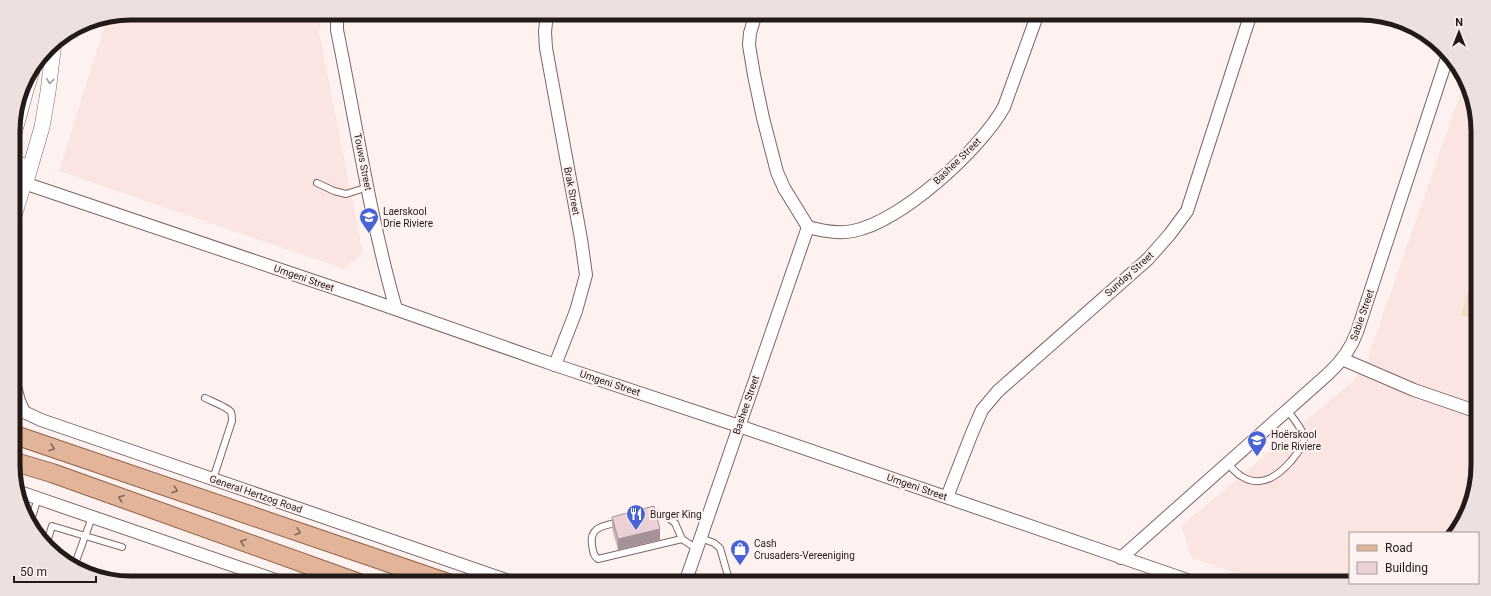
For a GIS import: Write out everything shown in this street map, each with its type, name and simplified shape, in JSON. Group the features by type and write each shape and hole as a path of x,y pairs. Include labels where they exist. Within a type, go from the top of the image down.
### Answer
{"main road":[{"path":"20,437 428,576"},
{"path":"20,463 52,473 339,576"}],"street":[{"name":"Touws Street","path":"337,20 337,30 368,187 387,278 396,309"},
{"name":"Brak Street","path":"546,20 546,48 581,239 586,275 576,311 555,365"},
{"path":"754,20 749,45 766,131 777,172 784,188 808,227"},
{"name":"Bashee Street","path":"687,576 808,227 822,231 844,232 875,224 899,210 926,190 974,147 998,118 1004,107 1035,20"},
{"name":"Sunday Street","path":"947,497 982,410 1015,375 1148,259 1170,234 1187,211 1249,20"},
{"path":"22,182 42,127 53,53"},
{"name":"Sabie Street","path":"1121,558 1332,371 1342,359 1353,342 1357,332 1446,62"},
{"path":"20,164 25,168 22,182"},
{"name":"Umgeni Street","path":"22,182 1175,576"},
{"path":"1342,359 1414,390 1471,410"},
{"name":"General Hertzog Road","path":"20,403 26,413 41,420 495,576"},
{"path":"24,493 264,576"}],"lane":[{"path":"317,183 334,191 346,194 368,187"},
{"path":"205,398 228,409 232,416 232,421 213,479"},
{"path":"1227,463 1240,476 1258,482 1274,477 1286,468 1304,441 1304,437 1298,426 1287,410"},
{"path":"32,516 38,498"},
{"path":"646,515 653,514 666,516 675,524 682,539"},
{"path":"77,562 92,517"},
{"path":"623,521 595,530 591,540 596,558 606,558 682,539 699,543 714,543 720,548 728,576"},
{"path":"48,538 52,526 122,547"}],"shaded area":[{"path":"124,20 321,20 319,32 363,253 344,269 59,171 105,23"},
{"name":"Hoërskool Drie Riviere","path":"1462,88 1467,102 1471,131 1471,465 1469,486 1460,514 1448,532 1349,532 1349,576 1245,576 1192,558 1181,526 1354,380 1367,360"},
{"path":"1471,282 1471,318 1461,315"}],"building":[{"path":"654,506 660,529 618,539 612,517"}],"place":[{"name":"Laerskool Drie Riviere","path":"369,234"},
{"name":"Hoërskool Drie Riviere","path":"1257,457"},
{"name":"Burger King","path":"636,531"},
{"name":"Cash Crusaders-Vereeniging","path":"740,566"}]}
